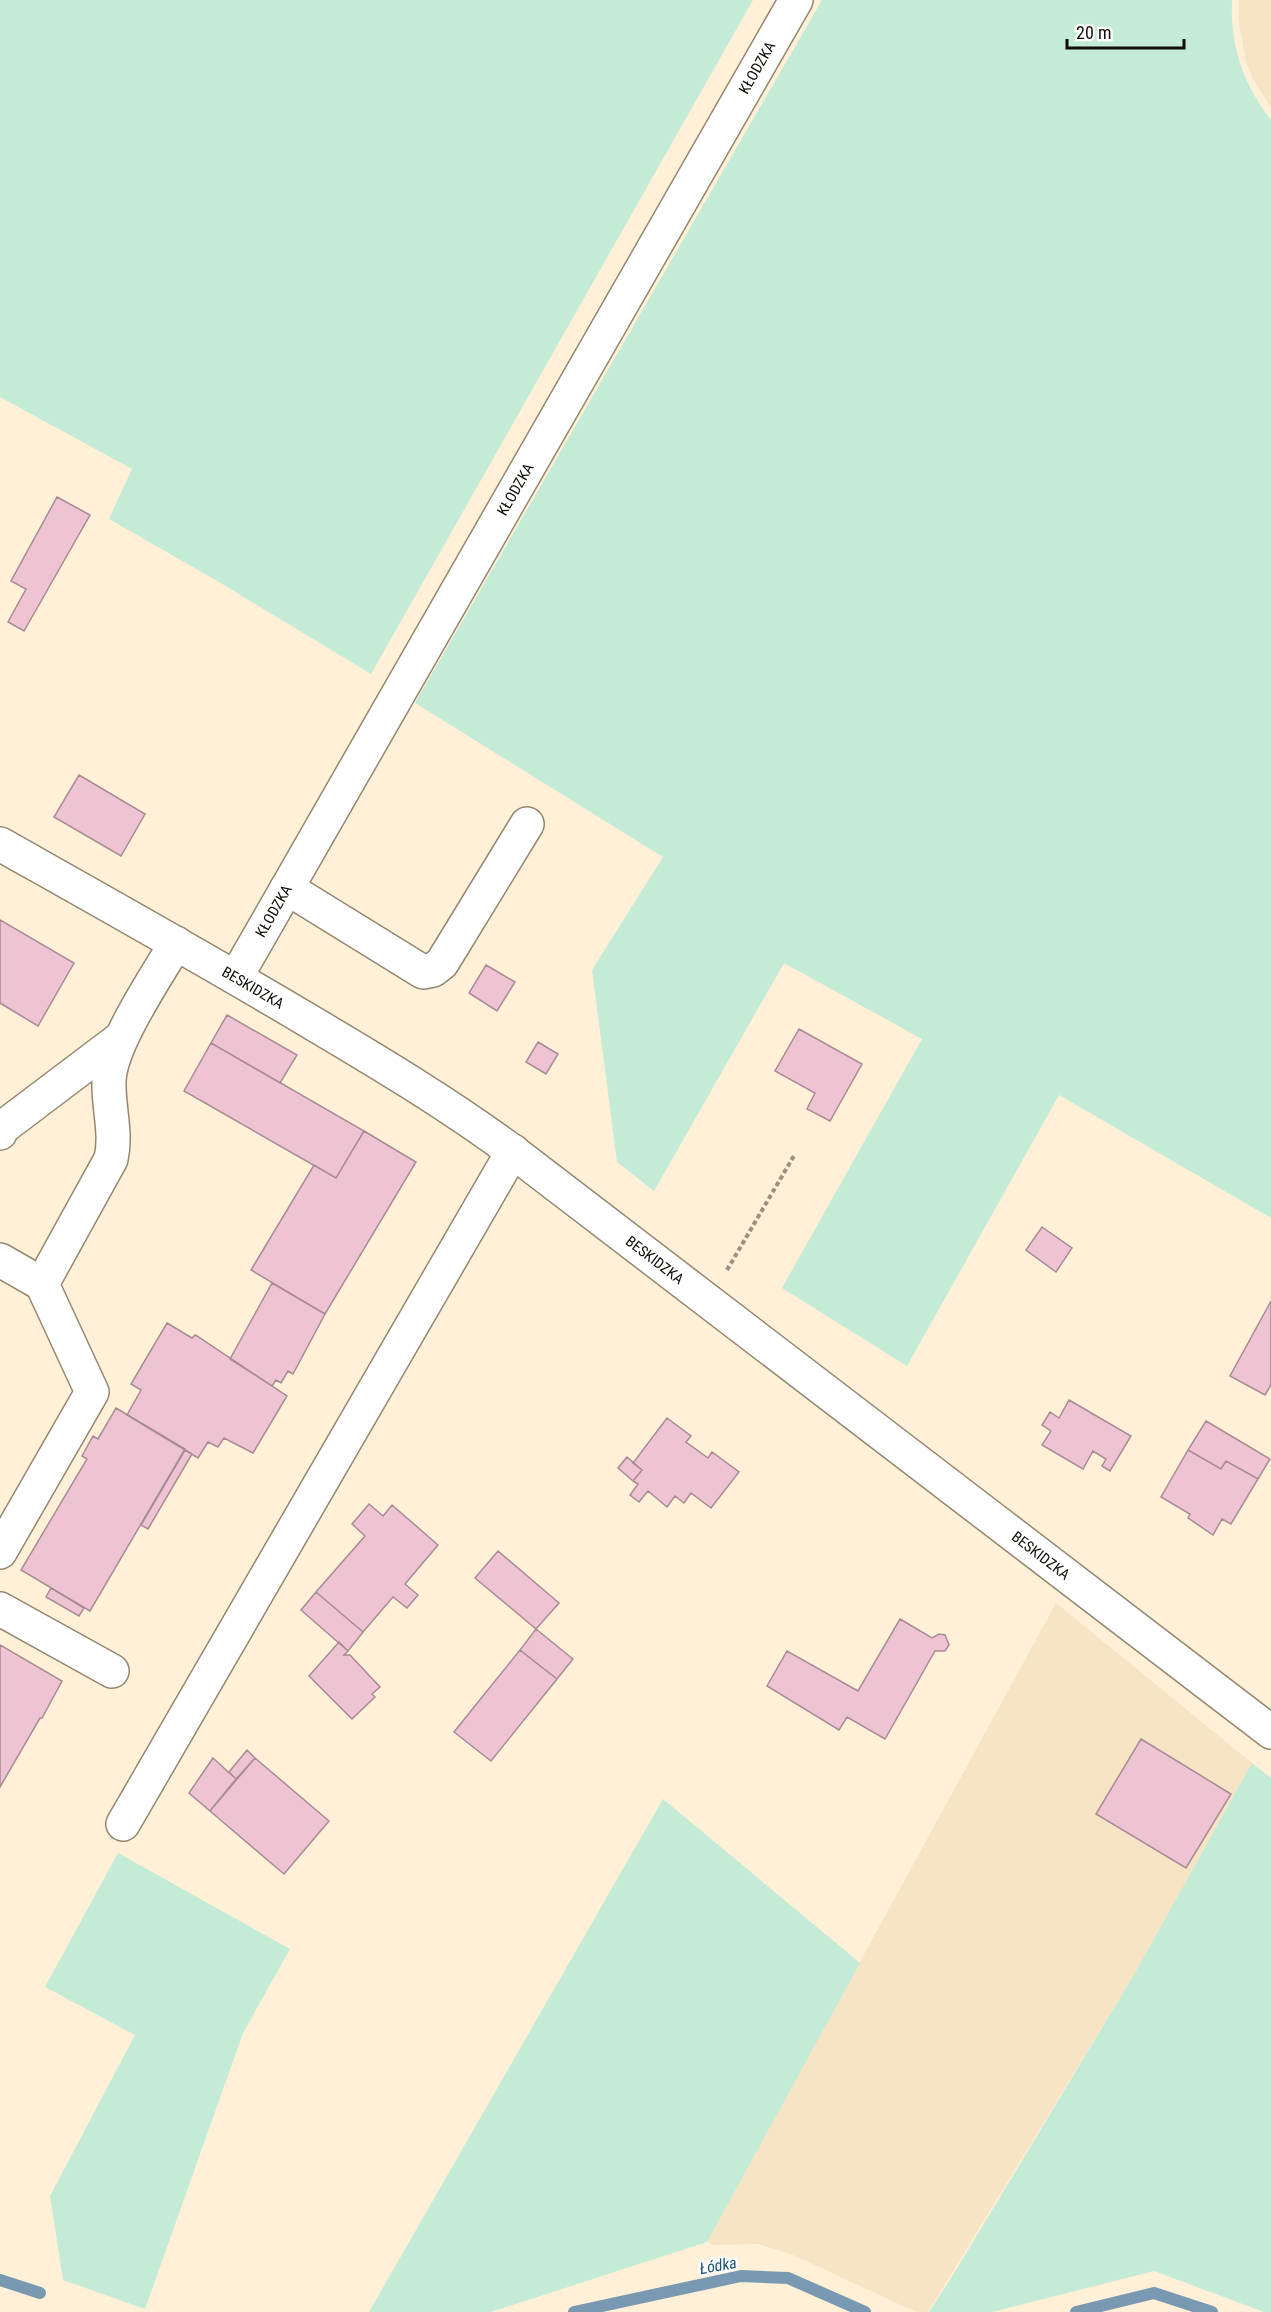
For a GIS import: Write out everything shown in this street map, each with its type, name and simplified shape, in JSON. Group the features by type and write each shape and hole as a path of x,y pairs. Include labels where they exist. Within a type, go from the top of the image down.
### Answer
{"street":[{"name":"KŁODZKA","path":"236,977 796,0"},
{"path":"287,888 423,972 433,970 442,963 527,824"},
{"name":"BESKIDZKA","path":"0,844 236,977 416,1084 513,1151 1271,1732"},
{"path":"42,1284 111,1159 114,1147 109,1078 121,1038 176,943"},
{"path":"0,1132 2,1128 121,1038"},
{"path":"123,1824 513,1151"},
{"path":"0,1260 42,1284 92,1392 0,1552"},
{"path":"0,1609 112,1671"}],"path":[{"path":"709,1301 795,1154"}],"shaded area":[{"path":"1239,0 1271,0 1271,108 1253,79 1246,62 1239,22"},
{"path":"1056,1603 1252,1763 1132,1978 928,2312 916,2312 793,2255 758,2244 712,2245 707,2242"}],"green space":[{"path":"0,0 753,0 371,674 109,519 132,469 0,397"},
{"path":"822,0 1232,0 1233,33 1240,64 1253,93 1271,120 1271,1218 1059,1095 907,1366 782,1288 922,1039 784,963 654,1191 617,1162 592,970 663,857 415,703"},
{"path":"1252,1763 1271,1778 1271,2312 1264,2312 1154,2271 992,2312 929,2312 1132,1978"},
{"path":"663,1799 860,1963 707,2242 491,2312 369,2312"},
{"path":"118,1853 290,1949 243,2033 145,2309 63,2280 50,2196 135,2035 45,1987"}],"building":[{"path":"57,497 90,515 24,631 8,622 26,589 11,581"},
{"path":"79,775 145,814 121,856 54,817"},
{"path":"0,920 74,963 38,1026 0,1003"},
{"path":"486,965 515,982 497,1011 469,993"},
{"path":"227,1015 297,1055 280,1083 211,1043"},
{"path":"799,1029 862,1064 830,1121 807,1109 815,1093 775,1071"},
{"path":"538,1042 558,1054 546,1074 526,1062"},
{"path":"211,1043 364,1131 336,1178 184,1091"},
{"path":"364,1131 416,1162 325,1314 251,1270 314,1165 336,1178"},
{"path":"1042,1227 1072,1248 1056,1272 1026,1250"},
{"path":"272,1283 325,1314 293,1374 288,1371 281,1383 276,1380 272,1386 230,1359"},
{"path":"1271,1301 1271,1385 1265,1395 1230,1376"},
{"path":"167,1323 192,1338 197,1336 287,1396 253,1453 224,1438 218,1447 208,1442 198,1458 127,1415 141,1390 131,1384"},
{"path":"1069,1400 1131,1436 1110,1471 1102,1466 1106,1459 1093,1451 1083,1469 1042,1445 1051,1431 1042,1425 1050,1412 1059,1418"},
{"path":"116,1408 185,1449 90,1611 21,1570 87,1459 82,1456 93,1436 98,1439"},
{"path":"667,1418 691,1436 686,1442 708,1458 712,1452 739,1472 711,1508 691,1493 684,1503 675,1496 667,1507 648,1491 639,1502 630,1495 638,1484 633,1481 642,1470 633,1463"},
{"path":"1206,1421 1270,1459 1258,1479 1226,1461 1221,1469 1188,1450"},
{"path":"185,1450 192,1454 148,1529 141,1525"},
{"path":"1188,1450 1221,1469 1226,1461 1258,1479 1231,1524 1222,1519 1213,1535 1188,1518 1190,1514 1161,1497"},
{"path":"627,1457 642,1470 633,1481 618,1468"},
{"path":"369,1504 383,1516 392,1505 438,1545 405,1584 418,1595 407,1608 393,1597 363,1632 316,1592 365,1536 352,1524"},
{"path":"498,1551 559,1603 536,1629 475,1578"},
{"path":"51,1588 84,1608 79,1616 46,1597"},
{"path":"316,1592 363,1632 348,1651 301,1610"},
{"path":"900,1619 932,1638 939,1634 945,1635 949,1645 945,1651 935,1651 885,1739 847,1717 839,1730 767,1686 787,1651 858,1691"},
{"path":"536,1629 573,1659 557,1679 520,1650"},
{"path":"339,1642 348,1651 344,1655 350,1655 380,1687 372,1694 375,1697 352,1719 309,1676"},
{"path":"0,1645 62,1681 0,1787"},
{"path":"520,1650 557,1679 491,1761 454,1732"},
{"path":"1141,1739 1231,1794 1186,1868 1096,1814"},
{"path":"247,1750 255,1758 236,1779 229,1772"},
{"path":"213,1758 236,1779 210,1811 189,1793"},
{"path":"255,1758 329,1821 284,1874 210,1811"}],"waterway":[{"name":"Łódka","path":"574,2312 741,2276 788,2278 865,2312"},
{"name":"Łódka","path":"0,2280 40,2293"},
{"name":"Łódka","path":"1076,2312 1154,2293 1212,2312"}]}
